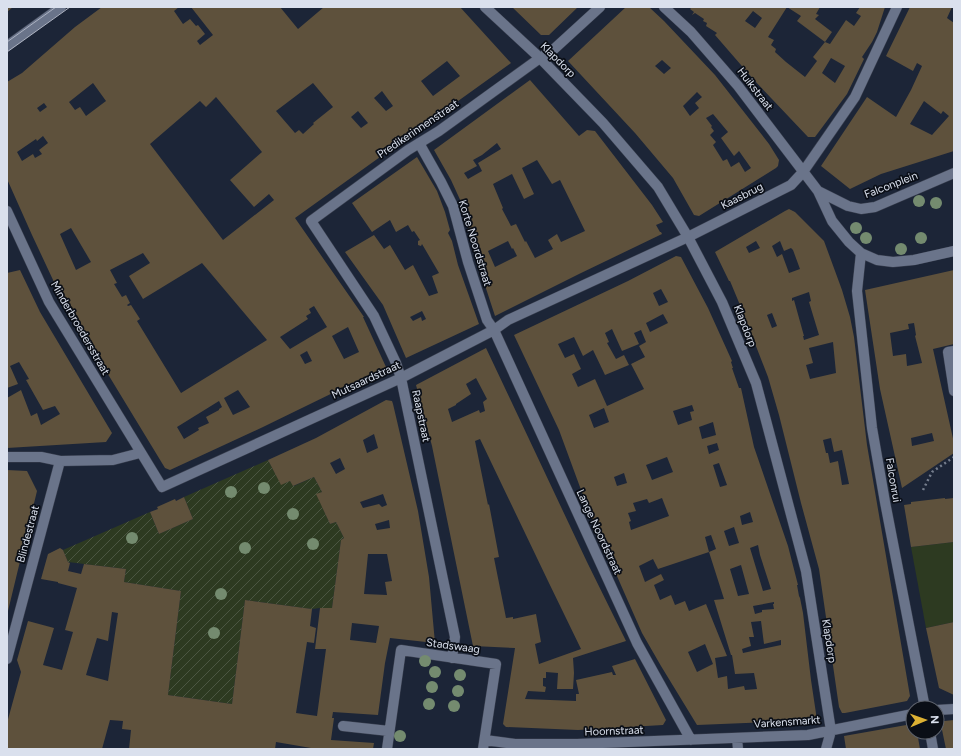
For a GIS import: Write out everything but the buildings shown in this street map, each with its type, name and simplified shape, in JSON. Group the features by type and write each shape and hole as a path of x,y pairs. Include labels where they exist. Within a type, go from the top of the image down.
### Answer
{"street":[{"path":"7,46 61,7"},
{"name":"Klapdorp","path":"486,7 540,58 603,123 658,187 688,237 722,302 756,383 806,571 831,731"},
{"name":"Predikerinnenstraat","path":"311,221 419,143 439,131 553,50 600,7"},
{"name":"Huikstraat","path":"664,7 690,32 738,86 818,191"},
{"name":"Kaasbrug","path":"688,237 791,185 803,172 856,97 897,7"},
{"name":"Korte Noordstraat","path":"419,143 453,206 468,262 487,320 494,330"},
{"name":"Falconplein","path":"818,191 848,206 862,209 875,207 954,173"},
{"path":"818,191 832,221 861,254 877,260 893,262 914,260 954,251"},
{"name":"Minderbroedersstraat","path":"7,211 49,302 140,453"},
{"name":"Raapstraat","path":"311,221 374,316 396,363 401,378 455,637"},
{"name":"Mutsaardstraat","path":"140,453 162,487 401,378 494,330 508,320 688,237"},
{"name":"Falconrui","path":"861,254 857,291 872,428 923,700"},
{"name":"Lange Noordstraat","path":"494,330 637,643 691,740"},
{"path":"954,351 948,352 954,390"},
{"path":"7,457 41,457 60,461 113,460 140,453"},
{"name":"Blindestraat","path":"7,658 60,461"},
{"name":"Stadswaag","path":"452,658 455,637"},
{"name":"Stadswaag","path":"387,749 401,650 496,664 484,744"},
{"name":"Varkensmarkt","path":"741,738 808,735 905,716"},
{"path":"343,726 389,731"},
{"path":"826,749 831,731"},
{"path":"738,749 741,738"},
{"name":"Hoornstraat","path":"484,744 577,747 741,738"}],"path":[{"path":"923,490 932,472 954,457"}],"green space":[{"path":"268,460 281,484 290,481 294,486 314,477 322,492 317,495 330,524 336,522 344,538 341,540 332,608 312,609 245,600 232,704 168,695 181,591 124,582 126,569 68,562 63,550 150,512 159,534 193,519 184,497"},
{"path":"954,542 954,622 926,628 911,547"}],"tram line":[{"path":"7,42 56,7"},
{"path":"7,52 70,7"}]}
